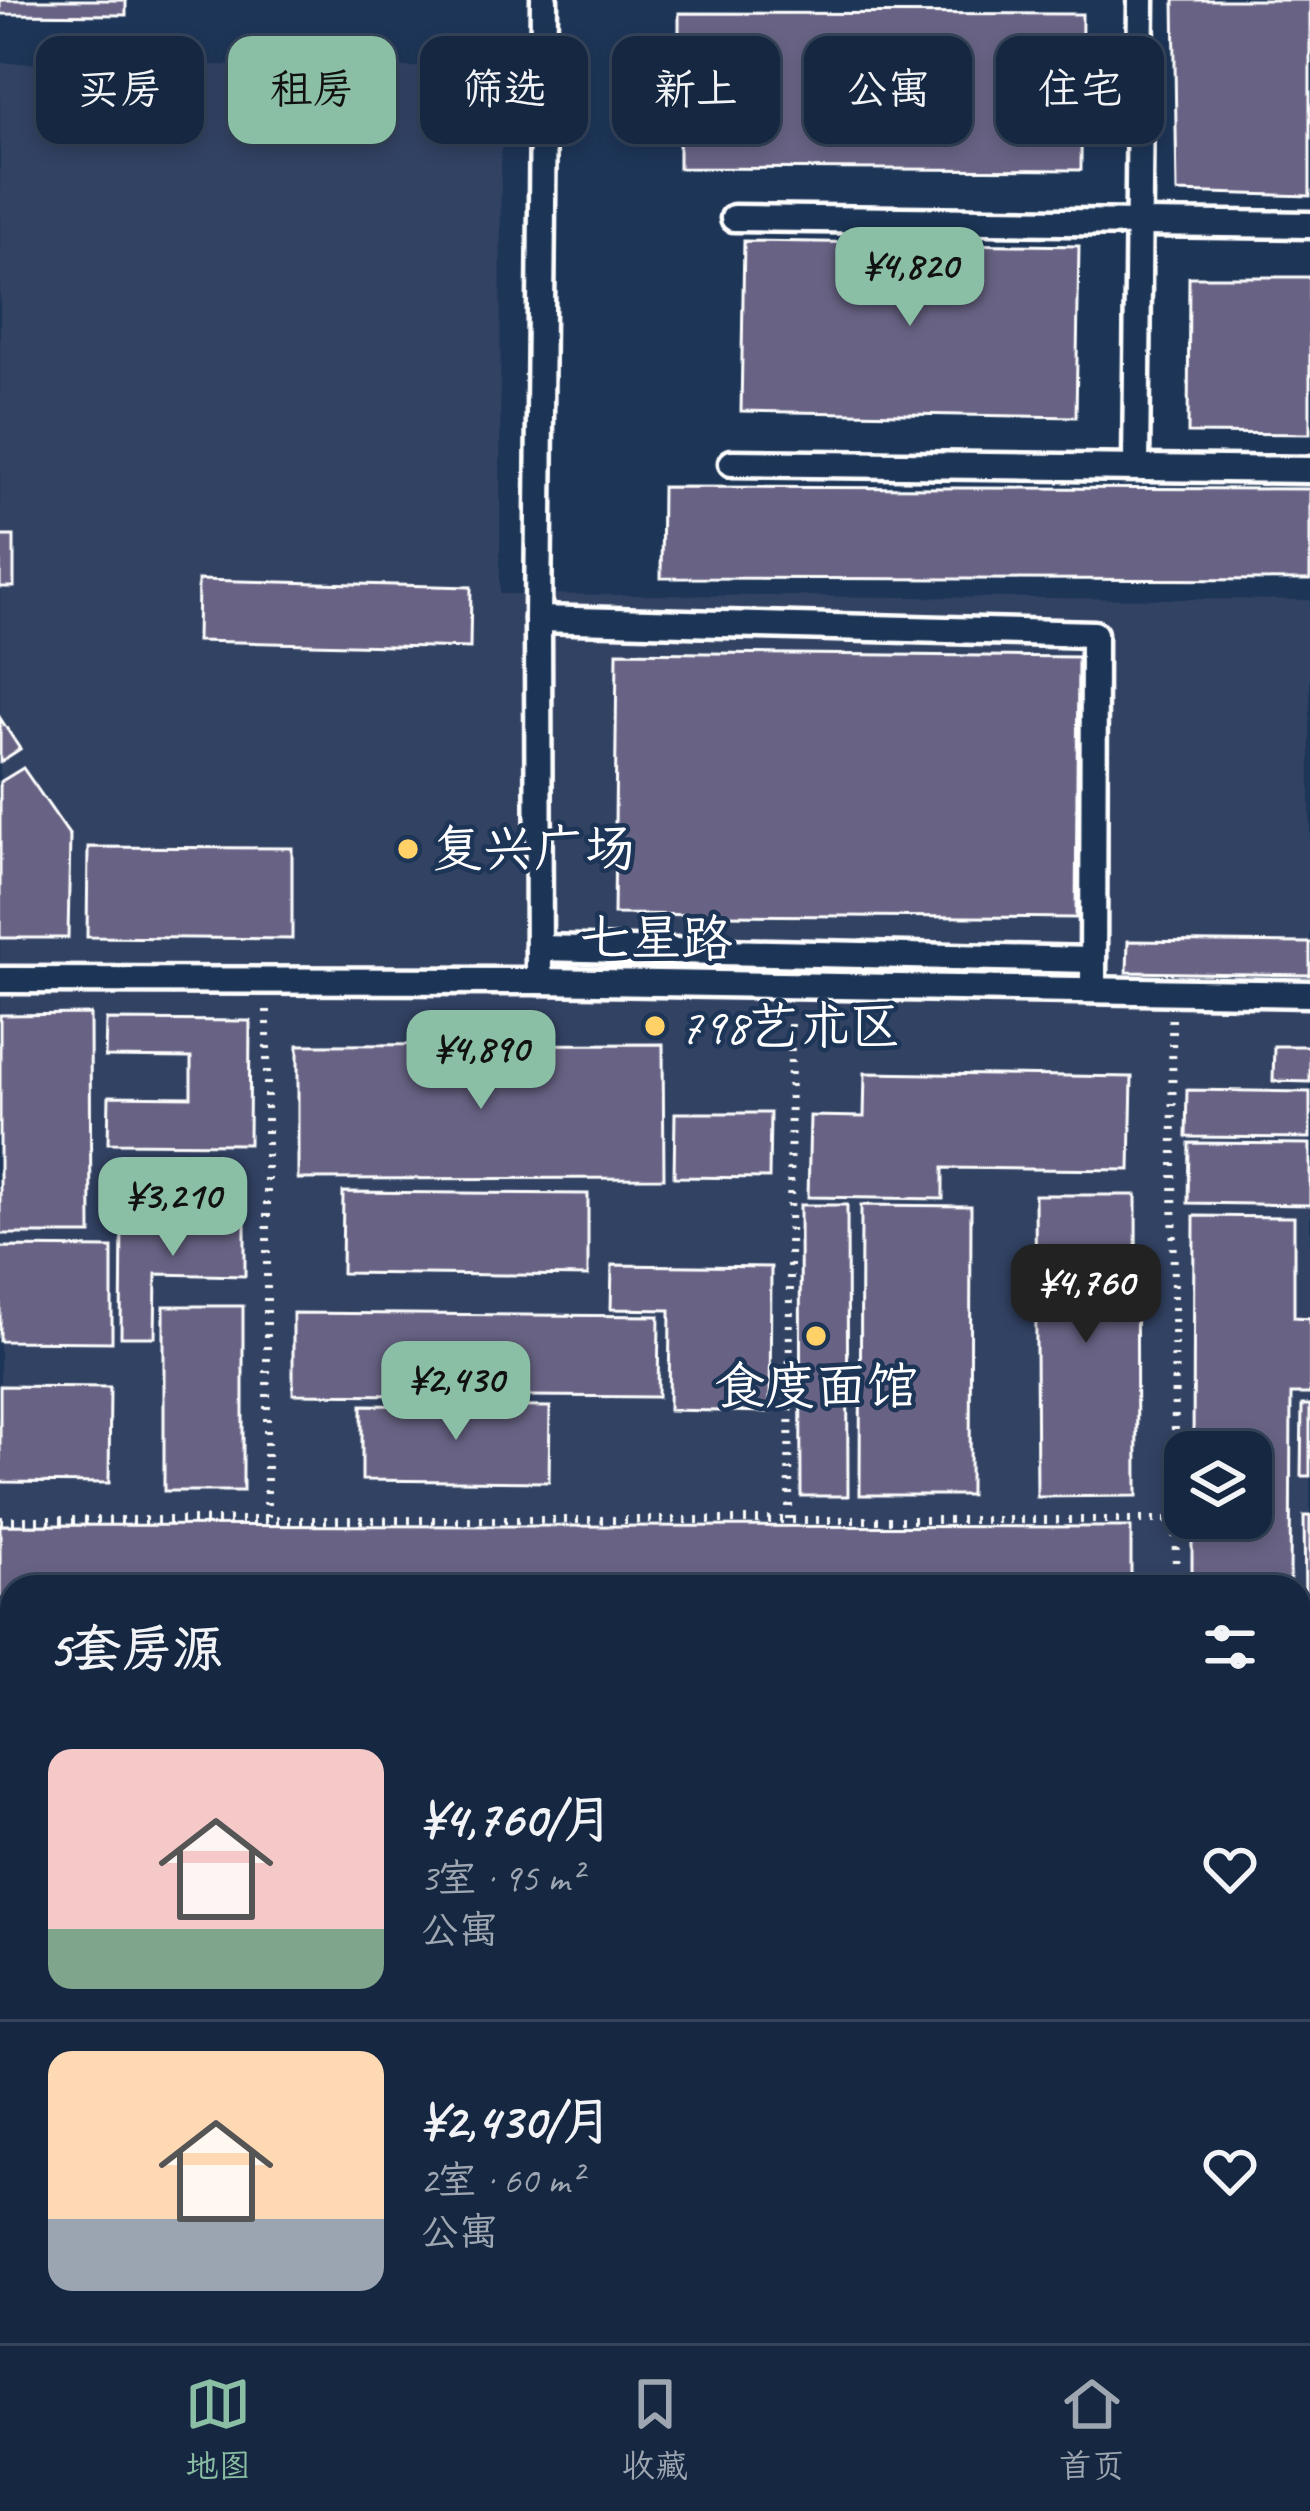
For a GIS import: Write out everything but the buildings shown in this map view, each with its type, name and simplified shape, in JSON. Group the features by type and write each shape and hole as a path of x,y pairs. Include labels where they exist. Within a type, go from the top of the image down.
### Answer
{"lane":[{"path":"539,981 544,0"},
{"path":"1136,466 1141,0"},
{"path":"734,218 1310,225"},
{"path":"732,463 1310,470"},
{"path":"538,619 1094,634 1093,990"},
{"path":"539,948 1093,959"},
{"name":"七星路","path":"0,980 539,981 1310,994"}],"path":[{"path":"267,981 267,1517"},
{"path":"789,1519 791,985"},
{"path":"1172,992 1176,1431"},
{"path":"0,1520 1164,1520"},
{"path":"1176,1575 1177,1539"}],"shaded area":[{"name":"798艺术区","path":"0,63 36,63 36,144 204,144 204,65 228,65 228,144 396,144 396,67 420,67 420,144 501,144 500,594 1310,600 1310,1575 0,1575"}],"place":[{"name":"复兴广场","path":"408,849"},
{"name":"798艺术区","path":"655,1026"},
{"name":"食度面馆","path":"816,1336"}]}
